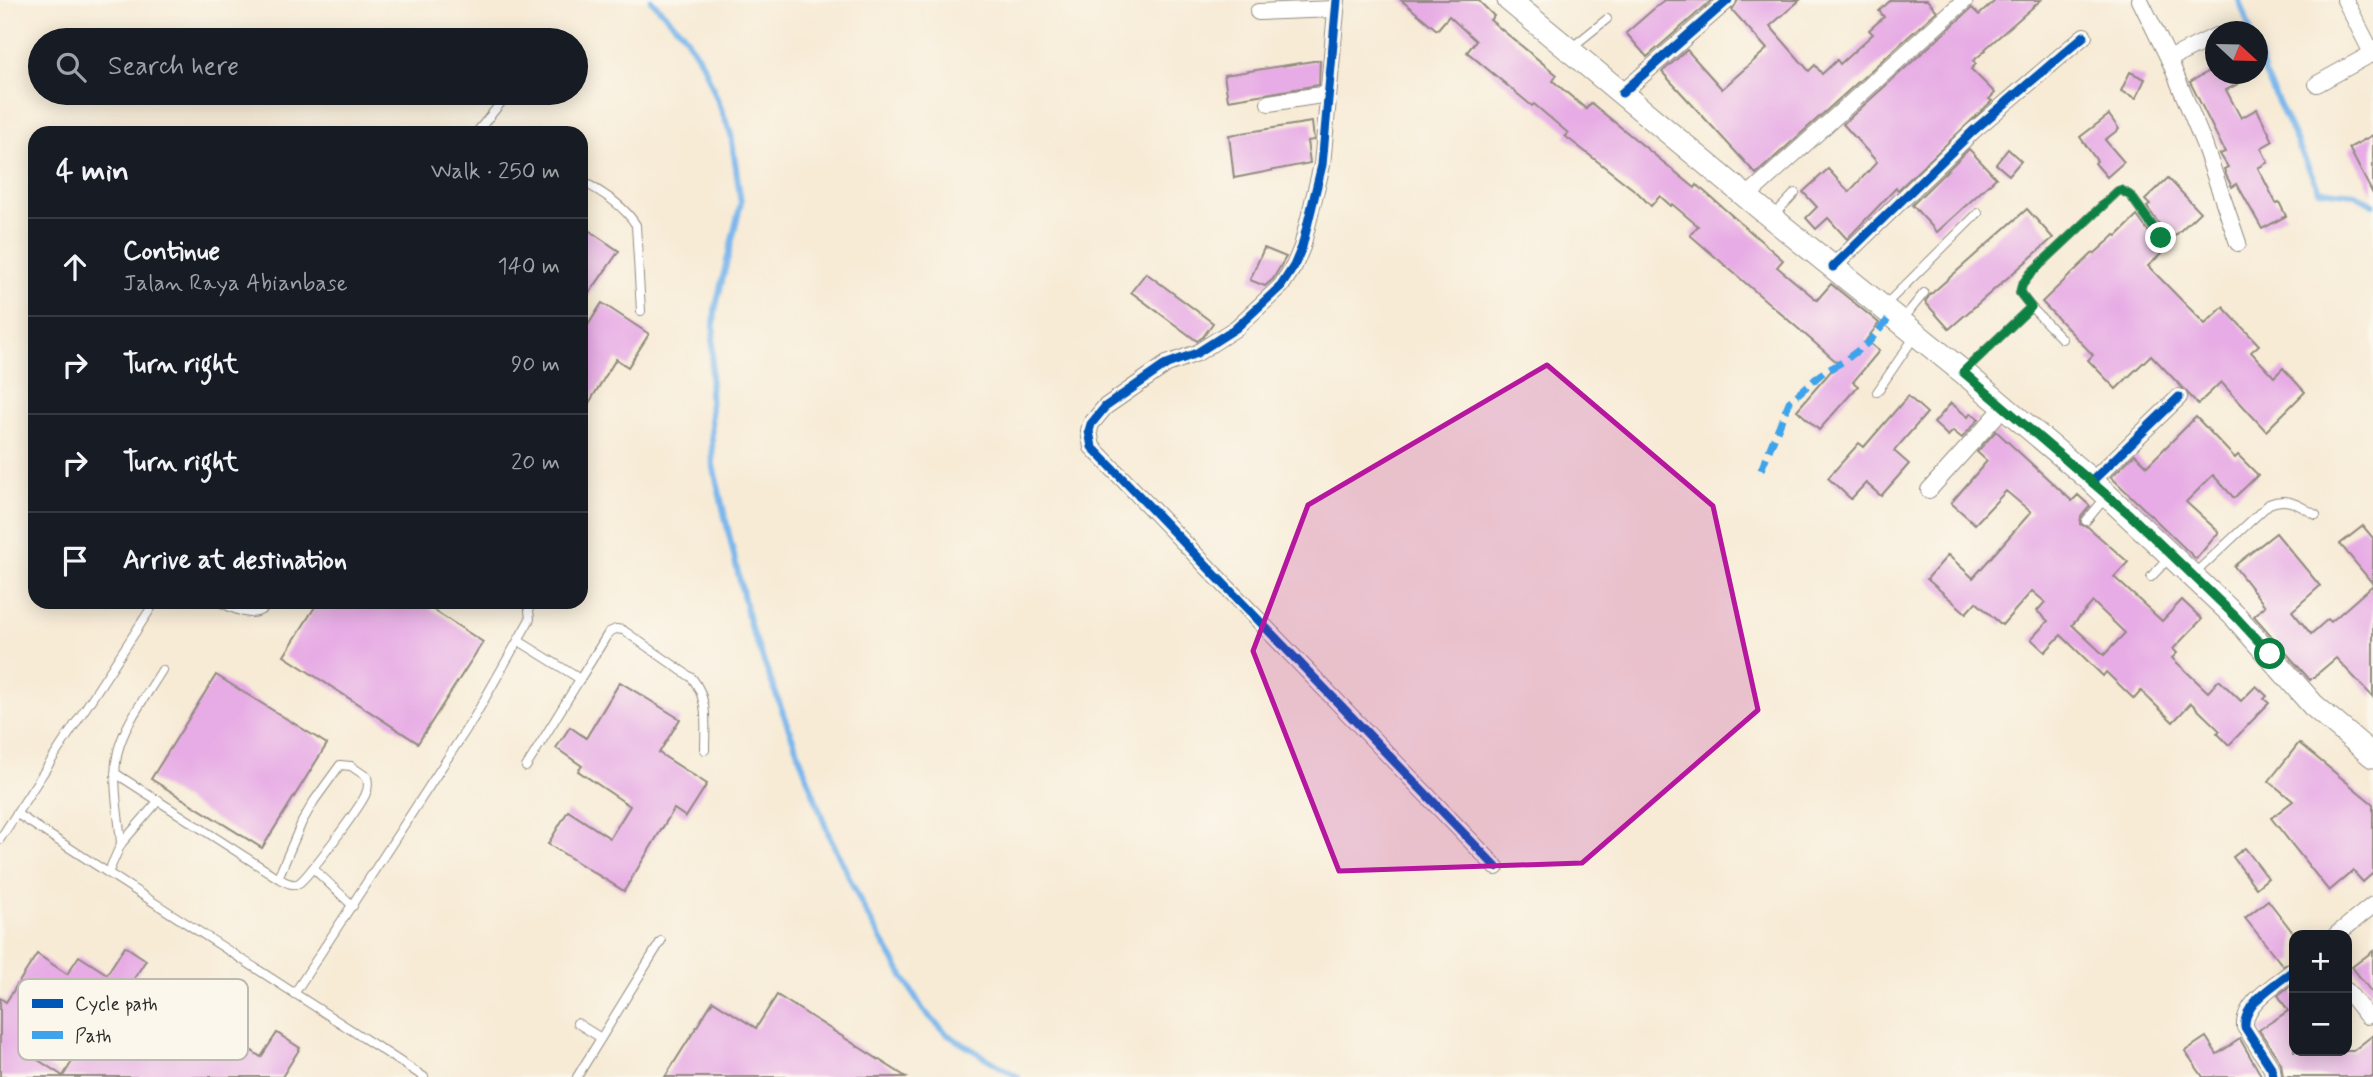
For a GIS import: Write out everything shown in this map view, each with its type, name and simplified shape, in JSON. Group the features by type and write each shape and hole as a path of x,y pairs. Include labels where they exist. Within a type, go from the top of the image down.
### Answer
{"main road":[{"path":"1509,0 1746,197 1963,372 2100,488 2236,617 2313,705 2373,757"}],"street":[{"path":"1622,93 1728,0"},
{"path":"1746,197 1965,0"},
{"path":"2140,0 2169,59 2204,144 2238,243"},
{"path":"2317,84 2373,54 2345,0"},
{"path":"1258,12 1336,4 1322,165 1302,247 1281,286 1236,328 1197,352 1167,364 1105,407 1089,431 1092,447 1496,867"},
{"path":"1833,267 1973,131 2084,36"},
{"path":"2169,59 2205,41"},
{"path":"1269,103 1328,94"},
{"path":"2100,488 2179,397"},
{"path":"1929,490 2004,407"},
{"path":"2342,930 2373,905"},
{"path":"2273,1077 2272,1069 2245,1027 2244,1020 2254,1003 2289,974"},
{"path":"2349,993 2367,1016"}],"lane":[{"path":"1569,50 1607,19"},
{"path":"482,126 499,105"},
{"path":"588,184 616,202 636,225 641,311"},
{"path":"2062,338 2020,293 2022,285 2031,273 2121,190 2131,196 2161,238"},
{"path":"1772,218 1795,193"},
{"path":"1883,307 1978,213"},
{"path":"1877,392 1924,293"},
{"path":"1963,372 2031,307"},
{"path":"2086,521 2100,488"},
{"path":"2193,575 2269,504 2286,500 2316,515"},
{"path":"2151,577 2172,554"},
{"path":"0,839 150,609"},
{"path":"234,609 254,614 264,609"},
{"path":"295,993 475,716 530,620 529,609"},
{"path":"526,767 609,632 616,629 624,630 692,678 701,689 704,701 705,750"},
{"path":"519,641 580,679"},
{"path":"121,844 115,773 122,739 162,670"},
{"path":"115,773 159,800 278,878 289,884 296,884 313,868 366,795 367,777 351,766 340,765 302,822 278,878"},
{"path":"108,873 121,844 159,800"},
{"path":"17,814 424,1077"},
{"path":"313,868 353,906"},
{"path":"577,1077 661,940"},
{"path":"577,1023 601,1038"}],"highlighted area":[{"path":"1547,365 1713,506 1758,710 1582,863 1339,871 1253,651 1308,505"}],"building":[{"path":"1401,0 1478,0 1494,16 1490,20 1557,75 1553,81 1586,109 1591,103 1695,188 1697,185 1783,260 1777,267 1817,300 1831,284 1879,323 1866,340 1879,351 1853,382 1858,386 1819,430 1797,410 1838,363 1690,235 1698,226 1672,204 1671,206 1660,196 1651,206 1565,136 1568,133 1534,104 1532,106 1467,52 1476,41 1449,16 1437,30"},
{"path":"1664,0 1712,0 1647,57 1626,33"},
{"path":"1738,0 1800,0 1770,26 1809,71 1815,65 1822,74 1837,60 1840,64 1873,34 1869,30 1884,17 1879,11 1891,0 1927,0 1937,11 1756,174 1662,72 1687,50 1722,89 1767,49 1732,10"},
{"path":"1996,0 2041,0 1973,61 1976,64 1971,69 1995,93 1989,99 1992,101 1898,190 1896,188 1847,239 1828,218 1816,229 1806,218 1817,207 1803,192 1828,169 1849,192 1877,162 1843,124 1972,8 1979,15"},
{"path":"1320,60 1319,85 1228,100 1224,75"},
{"path":"2130,72 2145,79 2136,98 2121,91"},
{"path":"2205,74 2205,84 2238,84 2226,90 2241,118 2257,109 2273,141 2261,148 2268,162 2258,168 2286,216 2262,229 2237,184 2232,187 2226,175 2224,169 2228,167 2220,154 2225,152 2190,82"},
{"path":"2109,115 2119,129 2105,140 2124,162 2107,177 2095,163 2097,161 2080,137"},
{"path":"1312,122 1314,140 1307,141 1310,163 1234,178 1229,135"},
{"path":"2373,135 2373,194 2349,148"},
{"path":"1969,149 1996,178 1937,232 1912,205"},
{"path":"2008,149 2021,161 2009,175 1996,164"},
{"path":"2168,178 2200,212 2159,251 2161,254 2148,266 2205,324 2223,307 2259,345 2251,352 2274,377 2283,368 2305,392 2266,431 2221,382 2198,404 2151,355 2116,389 2088,360 2093,355 2042,302 2137,216 2156,242 2161,245 2165,243 2167,235 2145,200"},
{"path":"2027,209 2053,238 1949,329 1925,302"},
{"path":"588,230 619,251 588,295"},
{"path":"1264,248 1286,257 1273,279 1265,286 1250,280"},
{"path":"1146,273 1213,323 1203,337 1197,341 1131,292"},
{"path":"602,303 649,334 628,367 616,359 588,405 588,325"},
{"path":"1908,396 1927,413 1894,451 1909,464 1881,496 1866,483 1851,499 1828,478 1859,443 1864,447"},
{"path":"1951,403 1968,417 1971,413 1979,419 1962,438 1953,431 1948,436 1934,423"},
{"path":"2196,417 2235,458 2238,455 2258,475 2234,498 2213,475 2186,502 2219,532 2196,559 2111,477 2135,454 2147,466"},
{"path":"1996,431 2072,501 2078,495 2090,506 2081,517 2080,524 2088,527 2128,562 2114,577 2162,621 2182,600 2202,619 2173,649 2177,653 2172,658 2208,692 2219,680 2241,701 2256,686 2267,696 2264,699 2269,703 2229,745 2217,733 2220,731 2191,703 2173,722 2141,691 2134,699 2106,672 2103,676 2061,635 2045,652 2031,639 2048,621 2037,611 2045,602 2032,591 2002,625 1976,602 1966,613 1927,579 1948,555 1973,578 2031,512 2006,491 1975,524 1951,503 1987,461 1977,452","holes":["2093,602 2125,633 2104,655 2072,625"]},
{"path":"2363,526 2373,538 2373,584 2340,544"},
{"path":"2276,533 2320,586 2292,611 2311,634 2328,619 2331,622 2373,585 2373,697 2336,658 2310,680 2254,616 2265,606 2234,566"},
{"path":"314,609 432,609 483,642 418,743 284,656"},
{"path":"216,675 327,744 262,848 151,779"},
{"path":"620,682 680,719 659,753 707,784 686,817 674,809 624,891 548,844 568,811 610,838 630,806 578,771 582,766 556,748 570,727 586,738"},
{"path":"2299,743 2373,804 2373,873 2363,882 2353,871 2329,891 2271,818 2293,801 2269,781"},
{"path":"2245,848 2268,878 2256,888 2233,857"},
{"path":"2268,900 2291,930 2289,963 2283,966 2245,918"},
{"path":"125,946 146,960 134,979 21,979 37,954 67,974 79,956 107,974"},
{"path":"2373,951 2373,994 2352,967"},
{"path":"18,983 18,1060 38,1060 63,1076 73,1060 248,1060 248,1048 261,1057 277,1033 300,1048 282,1077 0,1077 0,998 6,1002"},
{"path":"2289,987 2289,1056 2352,1056 2352,1051 2373,1035 2373,1077 2283,1077 2281,1063 2259,1030 2288,1011 2278,995"},
{"path":"777,995 906,1077 665,1077 713,1001 756,1028"},
{"path":"2206,1037 2217,1054 2240,1039 2262,1077 2203,1077 2185,1051"}],"waterway":[{"path":"651,0 683,33 704,66 731,134 741,203 715,310 710,393 713,465 750,625 829,835 866,913 923,1010 948,1035 1018,1077"},
{"path":"2239,0 2247,21"},
{"path":"2268,80 2319,190 2355,194 2373,204"}],"marked path":[{"path":"1761,470 1789,402 1821,374 1869,342 1892,315"}],"cycle path":[{"path":"1337,0 1322,165 1302,247 1294,266 1281,286 1236,328 1197,353 1167,364 1105,407 1091,424 1089,431 1092,447 1496,867"},
{"path":"1622,93 1728,0"},
{"path":"1833,267 1973,131 2084,36"},
{"path":"2092,481 2179,397"},
{"path":"2273,1077 2272,1069 2245,1027 2246,1018 2262,994 2289,974"}],"route":[{"path":"2161,238 2131,196 2118,191 2031,273 2022,285 2020,293 2031,307 1963,372 2129,514 2236,617 2270,654"}]}
